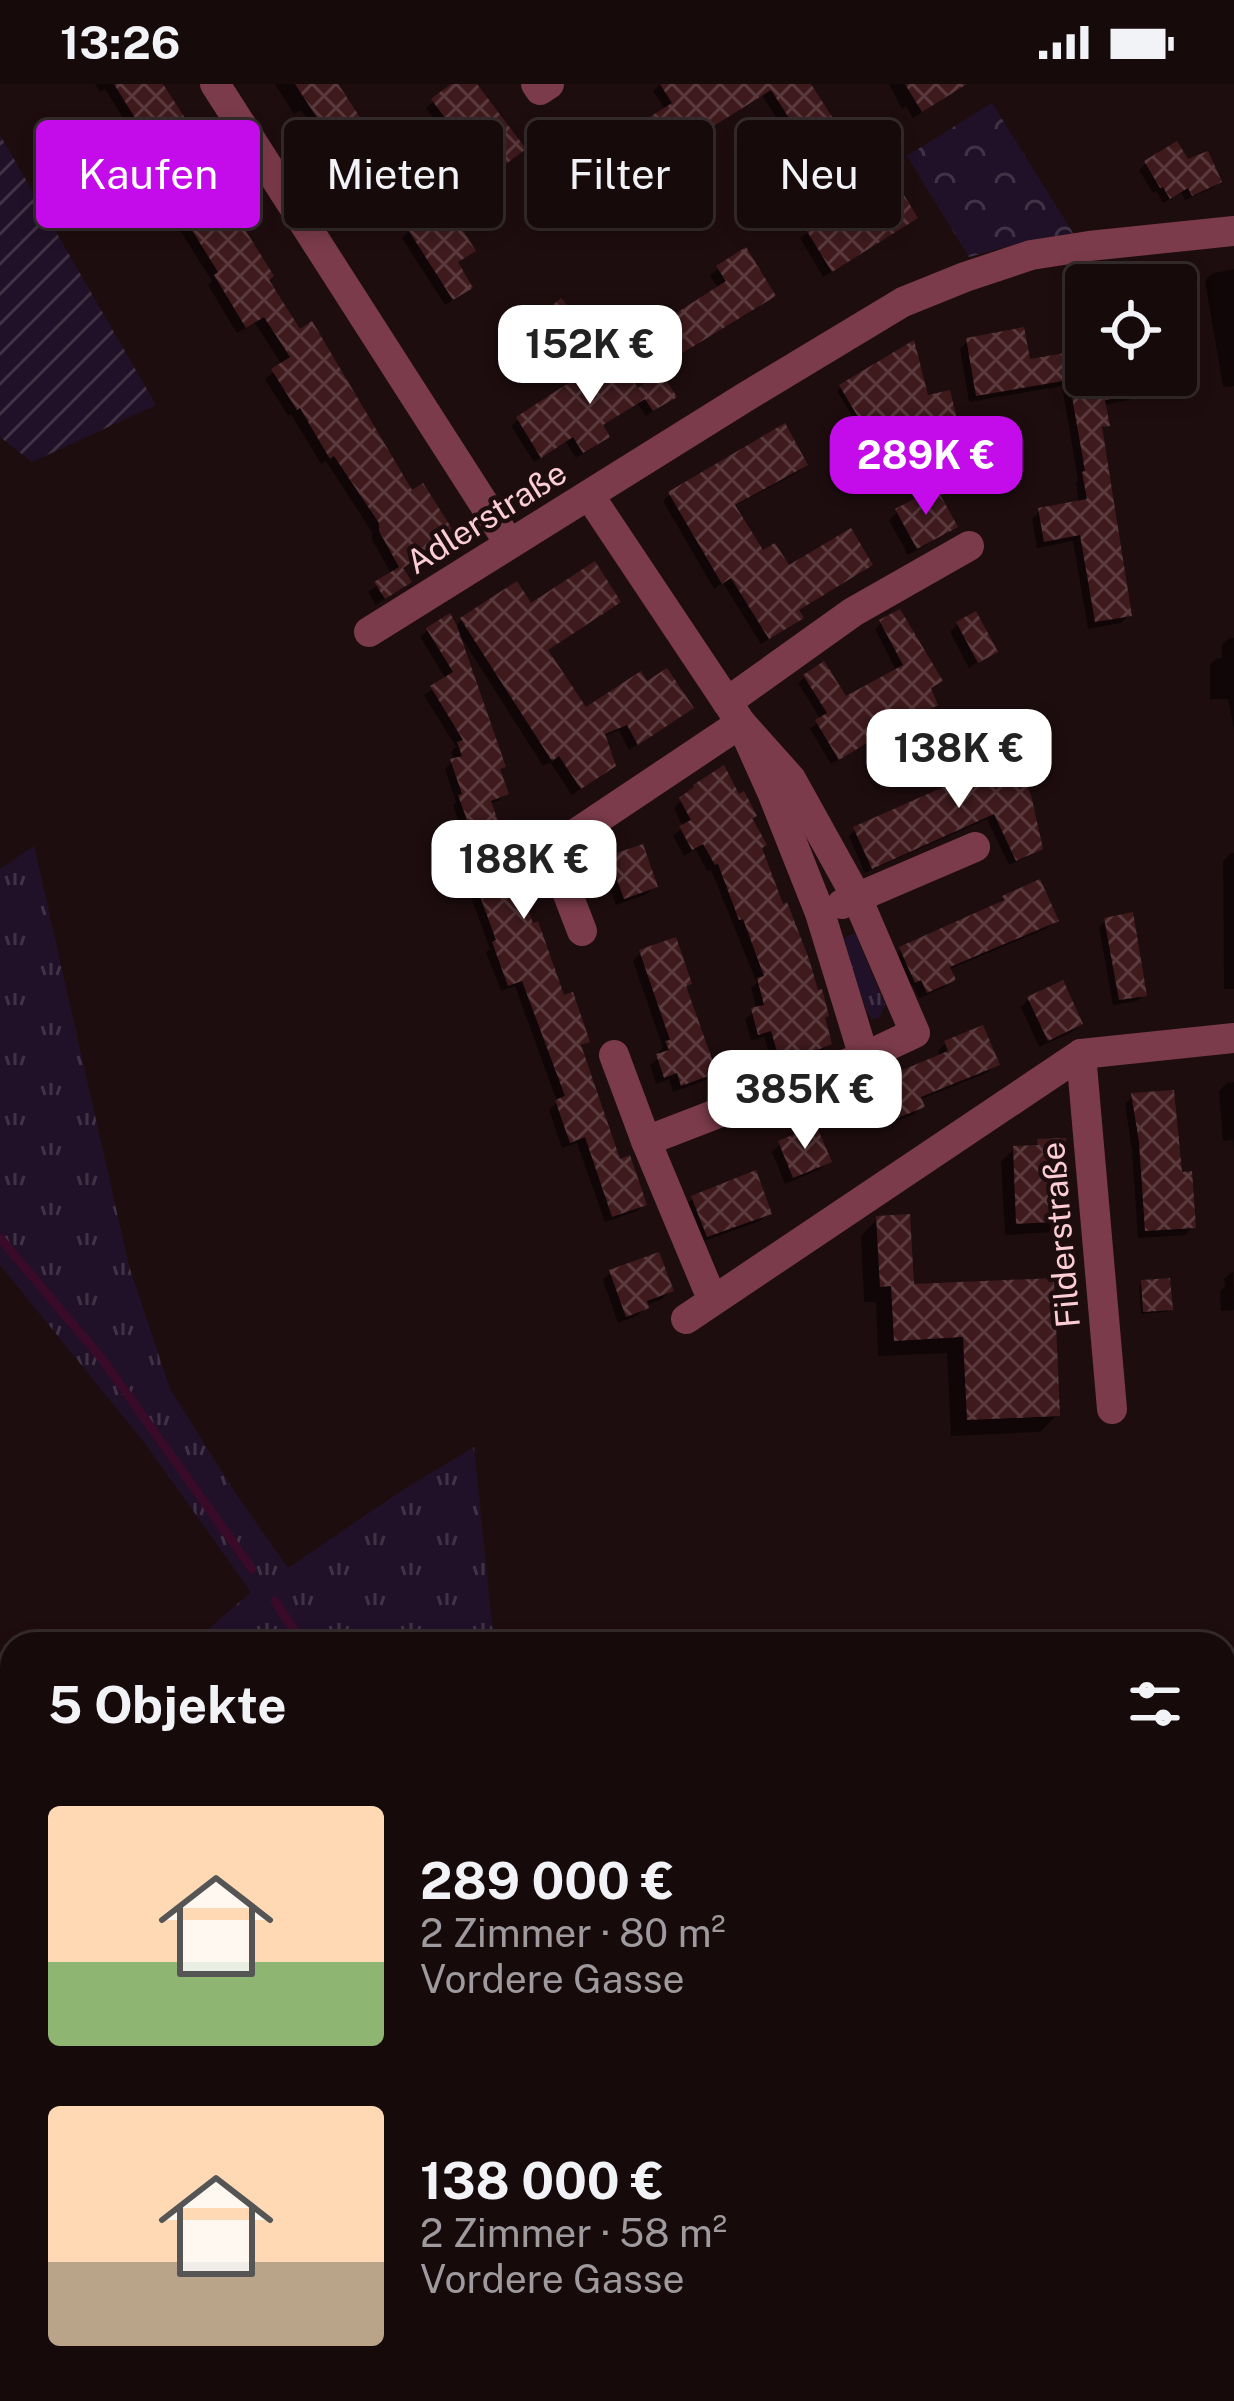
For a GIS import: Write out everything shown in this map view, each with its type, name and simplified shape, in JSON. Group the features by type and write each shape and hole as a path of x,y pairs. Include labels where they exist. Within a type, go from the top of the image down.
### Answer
{"street":[{"path":"215,84 509,543"},
{"path":"536,84 540,90 549,84"},
{"name":"Adlerstraße","path":"369,632 903,302 1031,255 1234,232"},
{"path":"589,495 734,713 791,779 857,898 915,1033 865,1057 646,1141"},
{"path":"582,931 551,850 734,713 853,612 969,546"},
{"path":"734,713 820,913 865,1057"},
{"path":"820,913 975,848"},
{"name":"Filderstraße","path":"686,1319 1081,1054 1234,1039"},
{"path":"614,1054 707,1287"},
{"name":"Filderstraße","path":"1081,1054 1112,1409"}],"green space":[{"path":"992,103 1073,233 969,257 907,156"},
{"path":"0,135 36,197 36,228 54,228 156,405 32,462 0,437"},
{"path":"34,846 129,1266 170,1389 236,1494 288,1568 474,1447 493,1632 206,1632 251,1592 144,1442 0,1265 0,869"},
{"path":"855,933 885,1005 879,1018 872,1019 867,1012 842,939"}],"building":[{"path":"114,84 163,84 186,120 136,120"},
{"path":"295,84 338,84 362,120 319,120"},
{"path":"451,84 477,84 526,149 503,166 503,120 447,120 431,99"},
{"path":"660,84 811,84 834,120 790,120 771,90 713,126 713,120 645,120 672,103"},
{"path":"905,84 967,84 922,112"},
{"path":"1177,141 1188,159 1208,151 1222,182 1192,196 1188,188 1170,199 1144,161"},
{"path":"901,190 918,218 832,272 805,228 901,228"},
{"path":"191,228 244,228 300,329 312,321 412,490 423,483 454,532 403,568 412,582 385,599 374,582 399,567 379,523 271,369 290,357 264,317 246,328 214,275 218,272"},
{"path":"407,228 461,228 476,251 458,262 473,288 453,300"},
{"path":"746,247 776,296 681,354 661,323 726,281 716,266"},
{"path":"561,298 581,322 551,329 547,310"},
{"path":"1024,327 1030,359 1065,353 1065,381 976,396 966,338"},
{"path":"914,340 928,395 950,390 971,479 945,492 914,435 894,447 882,440 874,444 839,385"},
{"path":"615,353 638,388 661,373 677,397 653,411 645,399 603,425 610,437 583,453 573,437 541,458 516,417"},
{"path":"1072,396 1128,396 1105,400 1110,426 1102,427 1132,616 1095,622 1080,535 1044,542 1038,508 1087,499"},
{"path":"785,423 808,465 735,505 763,550 775,543 789,565 851,528 873,565 799,610 804,618 769,639 731,578 722,584 668,492"},
{"path":"936,487 958,527 917,549 895,509"},
{"path":"595,561 621,602 548,650 586,707 641,671 647,681 667,668 694,708 638,745 627,725 605,734 616,766 581,789 559,756 552,761 460,618 517,581 531,603"},
{"path":"900,609 943,681 931,688 938,705 839,760 815,720 827,713 803,675 824,661 846,696 903,665 879,620"},
{"path":"976,611 998,652 978,663 956,622"},
{"path":"450,613 506,767 500,769 509,794 491,801 533,923 538,921 564,995 573,992 590,1042 581,1045 620,1159 630,1155 647,1205 612,1217 585,1137 570,1143 555,1100 565,1096 522,981 508,986 462,847 475,842 450,759 462,756 457,742 463,740 430,686 453,672 426,628"},
{"path":"1008,743 1031,795 1043,849 1016,861 994,814 872,869 853,827 948,785 944,776"},
{"path":"724,765 757,816 752,818 767,845 762,848 829,1016 825,1017 832,1044 781,1065 771,1031 758,1035 754,1020 751,1008 764,1005 757,978 764,976 743,919 739,920 718,864 703,844 692,850 679,826 691,820 679,798"},
{"path":"643,844 658,887 624,899 608,856"},
{"path":"1040,879 1059,921 950,967 956,980 927,993 921,980 915,983 899,947"},
{"path":"1133,912 1147,996 1119,1000 1104,918"},
{"path":"676,937 692,984 686,986 717,1073 681,1086 677,1073 664,1078 656,1054 669,1050 665,1041 670,1040 639,950"},
{"path":"1063,980 1083,1024 1048,1041 1027,997"},
{"path":"983,1025 1000,1065 921,1097 925,1107 890,1121 874,1082 948,1051 944,1041"},
{"path":"1174,1090 1182,1172 1192,1171 1196,1228 1145,1231 1131,1093"},
{"path":"816,1125 832,1162 793,1178 778,1141"},
{"path":"1066,1138 1070,1221 1016,1224 1013,1146"},
{"path":"756,1170 772,1214 707,1237 691,1196"},
{"path":"910,1214 914,1284 1054,1278 1060,1416 967,1420 963,1337 894,1341 891,1286 880,1287 876,1216"},
{"path":"659,1252 674,1291 647,1301 649,1308 626,1317 609,1270"},
{"path":"1170,1278 1173,1310 1143,1312 1141,1280"}],"waterway":[{"path":"0,1238 103,1360 252,1569"},
{"path":"275,1601 295,1632"}]}
